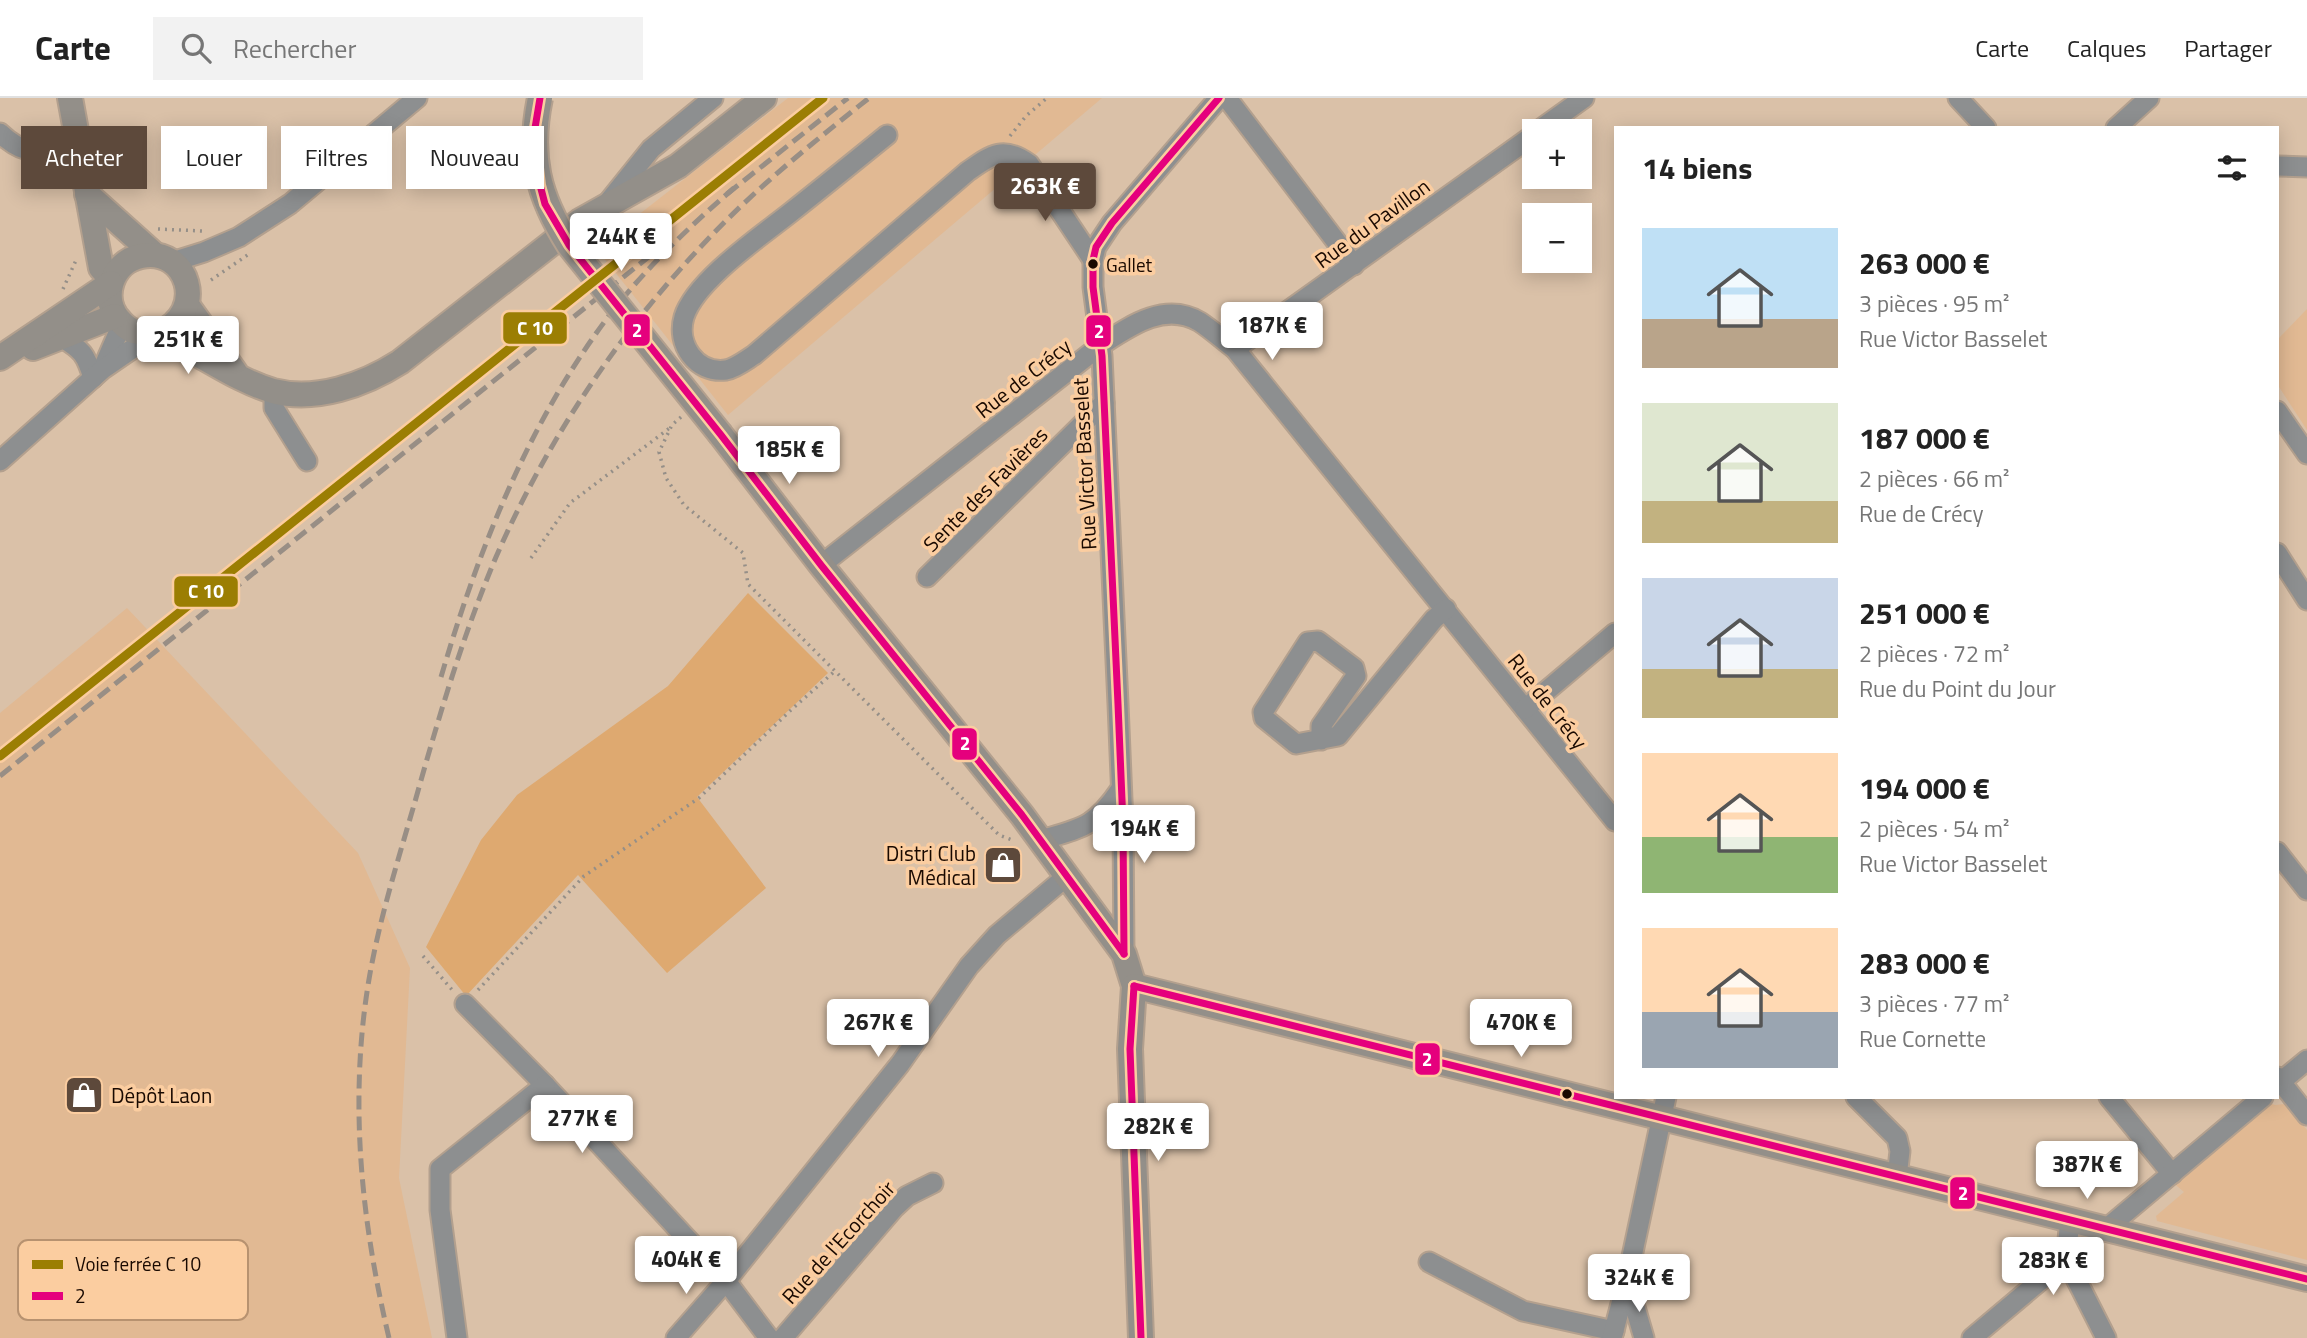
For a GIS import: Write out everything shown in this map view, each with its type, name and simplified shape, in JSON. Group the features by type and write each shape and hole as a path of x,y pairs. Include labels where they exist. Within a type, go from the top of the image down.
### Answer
{"main road":[{"path":"70,98 75,126"},
{"path":"540,98 534,134 540,185 545,204 569,245 1041,840 1124,954 1134,986 1130,1049 1141,1338"},
{"path":"156,333 240,378 274,391 295,394 354,385 386,371 544,249 602,208 678,166 764,98"},
{"path":"86,189 101,268 111,282"},
{"path":"87,194 163,259 186,281 187,305 177,323 156,333 142,334 118,320 109,294 111,282 118,269 129,260 141,255 163,259"},
{"path":"0,360 111,282"},
{"path":"187,305 240,378"},
{"path":"0,360 61,337 118,320"},
{"path":"1134,986 1614,1096"},
{"path":"1626,1099 1665,1108 1897,1177 2307,1279"}],"street":[{"path":"602,208 651,149 713,98"},
{"name":"Rue Victor Basselet","path":"1124,954 1118,690 1101,345 1093,287 1093,260 1096,247 1112,223 1219,98"},
{"path":"1227,98 1354,265"},
{"name":"Rue du Pavillon","path":"1554,119 1584,98"},
{"path":"1958,98 1984,126"},
{"path":"2118,126 2149,98"},
{"path":"163,259 204,252 239,237 289,204 408,101"},
{"path":"0,132 21,148"},
{"path":"887,135 744,250 700,290 688,306 683,320 682,335 686,349 695,361 707,369 726,370 754,355 967,172 1000,153 1017,156 1029,164 1093,260"},
{"name":"Rue du Pavillon","path":"1235,348 1522,142"},
{"path":"2279,166 2307,167"},
{"name":"Rue de Crécy","path":"821,565 1101,345 1149,317 1180,315 1198,321 1235,348 1614,820"},
{"path":"98,373 118,320"},
{"path":"0,461 98,373 156,333"},
{"path":"61,337 78,347 98,373"},
{"path":"274,391 274,408 307,461"},
{"name":"Sente des Favières","path":"927,577 1104,403"},
{"path":"2279,414 2307,454"},
{"path":"2279,556 2307,600"},
{"path":"1330,738 1321,726 1356,676 1354,667 1318,641 1308,642 1263,712 1264,718 1296,744 1330,738 1434,619 1446,609"},
{"path":"1525,709 1614,634"},
{"path":"1041,840 1098,820 1120,790"},
{"path":"2279,855 2307,890"},
{"path":"676,1338 726,1281 900,1064 969,966 997,935 1067,876"},
{"path":"465,1004 545,1085 726,1281 769,1338"},
{"path":"2279,1081 2307,1060"},
{"path":"2279,1083 2307,1115"},
{"path":"457,1338 440,1210 440,1169 545,1085"},
{"path":"1858,1099 1897,1138 1900,1152 1897,1177"},
{"path":"2111,1099 2172,1174"},
{"path":"2106,1229 2261,1099"},
{"path":"1429,1262 1523,1311 1613,1334 1665,1108"},
{"name":"Rue de l'Ecorchoir","path":"783,1338 894,1208 907,1196 933,1183"},
{"path":"2070,1220 2066,1259 2106,1338"},
{"path":"1972,1338 2066,1259"},
{"path":"1627,1280 1644,1338"}],"path":[{"path":"1000,153 1013,130 1047,98"},
{"path":"531,558 570,503 681,416"},
{"path":"672,425 659,452 666,478 684,505 743,553 748,584 999,835 1020,843 1041,840"},
{"path":"423,957 465,1004 584,876 699,798 835,671"}],"shaded area":[{"path":"788,98 1102,98 728,415 596,248"},
{"path":"2307,309 2307,430 2279,387 2279,338"},
{"path":"748,593 828,673 697,797 766,888 667,973 578,875 466,996 426,947 481,840 517,795 668,686"},
{"path":"127,608 358,853 410,968 399,1178 432,1338 0,1338 0,713"},
{"path":"2267,1102 2285,1104 2307,1130 2307,1260 2157,1221 2156,1216 2184,1192 2171,1181"}],"railway":[{"path":"727,194 848,98"},
{"path":"389,1338 371,1246 360,1154 360,1061 364,1014 375,946 392,882 443,706 484,586 519,508 571,415 601,370 666,285 740,207 869,98"},
{"path":"441,677 490,534 531,442 555,397 611,313 639,279 734,188"},
{"path":"0,776 656,251"}],"transit line":[{"name":"2","path":"540,98 534,134 540,185 545,204 569,245 1022,815 1124,954"},
{"path":"0,756 823,98"},
{"name":"2","path":"1124,954 1123,824 1118,704 1102,356 1093,287 1093,260 1096,247 1112,223 1219,98"},
{"name":"2","path":"1134,986 2307,1279"},
{"name":"2","path":"1134,986 1130,1049 1141,1338"}],"place":[{"name":"Gallet","path":"1093,264"},
{"name":"Distri Club Médical","path":"1003,865"},
{"name":"Dépôt Laon","path":"84,1095"}]}
